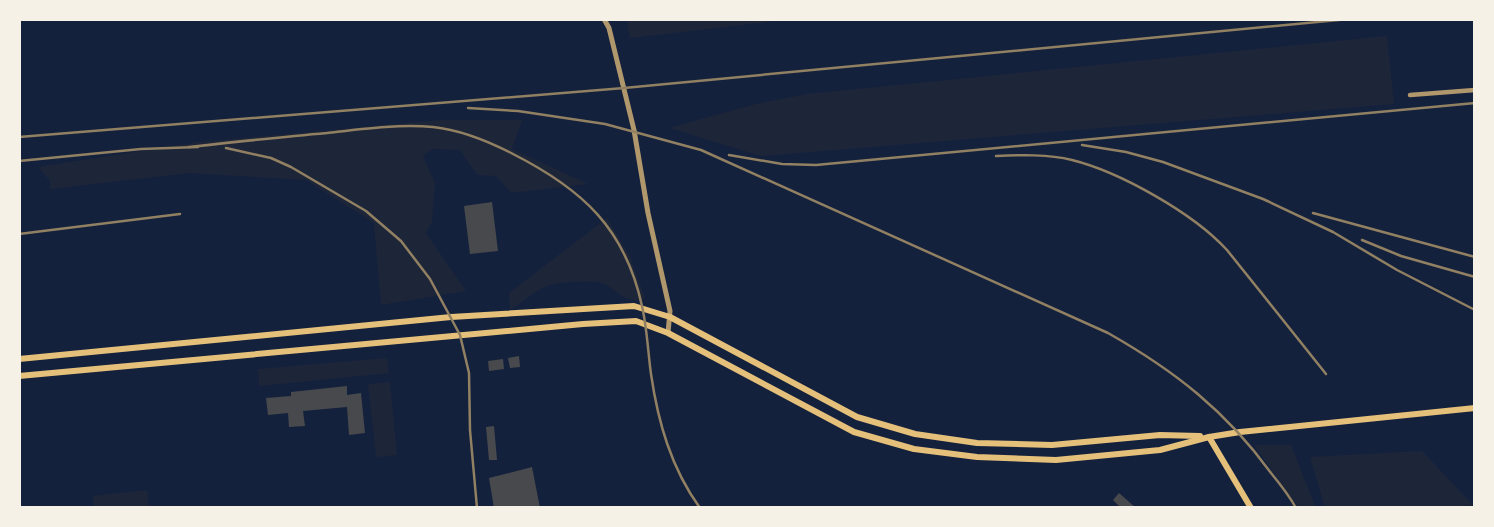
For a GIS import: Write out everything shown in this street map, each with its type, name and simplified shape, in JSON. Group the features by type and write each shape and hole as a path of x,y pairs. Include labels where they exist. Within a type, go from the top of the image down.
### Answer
{"main road":[{"path":"19,359 439,318 634,306 670,317 857,417 915,434 977,443 1052,445 1160,435 1209,436 1475,408"},
{"path":"19,376 636,321 668,333 854,432 914,449 977,457 1056,460 1160,450 1209,436"},
{"path":"1209,436 1251,508"}],"street":[{"path":"604,19 609,28 634,131 670,317 668,333"},
{"path":"1410,95 1475,90"}],"shaded area":[{"path":"627,19 793,19 630,38"},
{"path":"1387,36 1394,104 761,156 669,128 756,104 807,94"},
{"path":"440,120 522,120 512,149 588,184 511,193 496,176 477,175 460,150 432,149 423,156 435,183 432,222 426,233 466,291 381,305 374,223 306,180 189,173 50,189 50,181 38,167 198,142"},
{"path":"607,218 630,257 645,298 626,298 601,283 565,283 542,288 510,310 509,293"},
{"path":"387,358 389,373 259,386 258,369"},
{"path":"390,382 397,455 376,457 368,384"},
{"path":"1254,445 1291,445 1316,508 1299,508"},
{"path":"1422,451 1473,505 1443,508 1325,508 1310,457"},
{"path":"147,490 149,508 94,508 93,496"}],"building":[{"path":"492,202 498,251 470,254 464,206"},
{"path":"519,356 520,367 510,368 508,358"},
{"path":"503,359 504,369 489,371 488,361"},
{"path":"347,386 347,395 361,393 365,433 349,435 347,407 303,411 305,426 289,427 288,413 268,415 266,398 291,396 291,392"},
{"path":"494,426 497,460 489,460 486,427"},
{"path":"532,467 540,508 494,508 489,478"},
{"path":"1119,493 1136,508 1121,508 1113,500"}],"railway":[{"path":"19,137 624,88 1349,19"},
{"path":"729,155 782,164 816,165 1475,103"},
{"path":"468,108 518,111 605,124 701,150 1108,333 1155,362 1217,411 1254,451 1296,508"},
{"path":"189,147 380,127 433,127 464,133 494,145 538,167 560,182 597,214 624,254 642,306 654,392 667,444 681,477 700,508"},
{"path":"1082,145 1126,152 1163,162 1263,199 1333,232 1397,270 1475,310"},
{"path":"19,161 141,149 198,147"},
{"path":"226,148 271,158 366,211 401,241 430,279 460,335 469,373 470,430 477,508"},
{"path":"996,156 1044,156 1072,160 1112,174 1176,208 1227,250 1326,374"},
{"path":"1313,213 1475,257"},
{"path":"19,234 180,214"},
{"path":"1362,240 1401,256 1475,277"}]}
